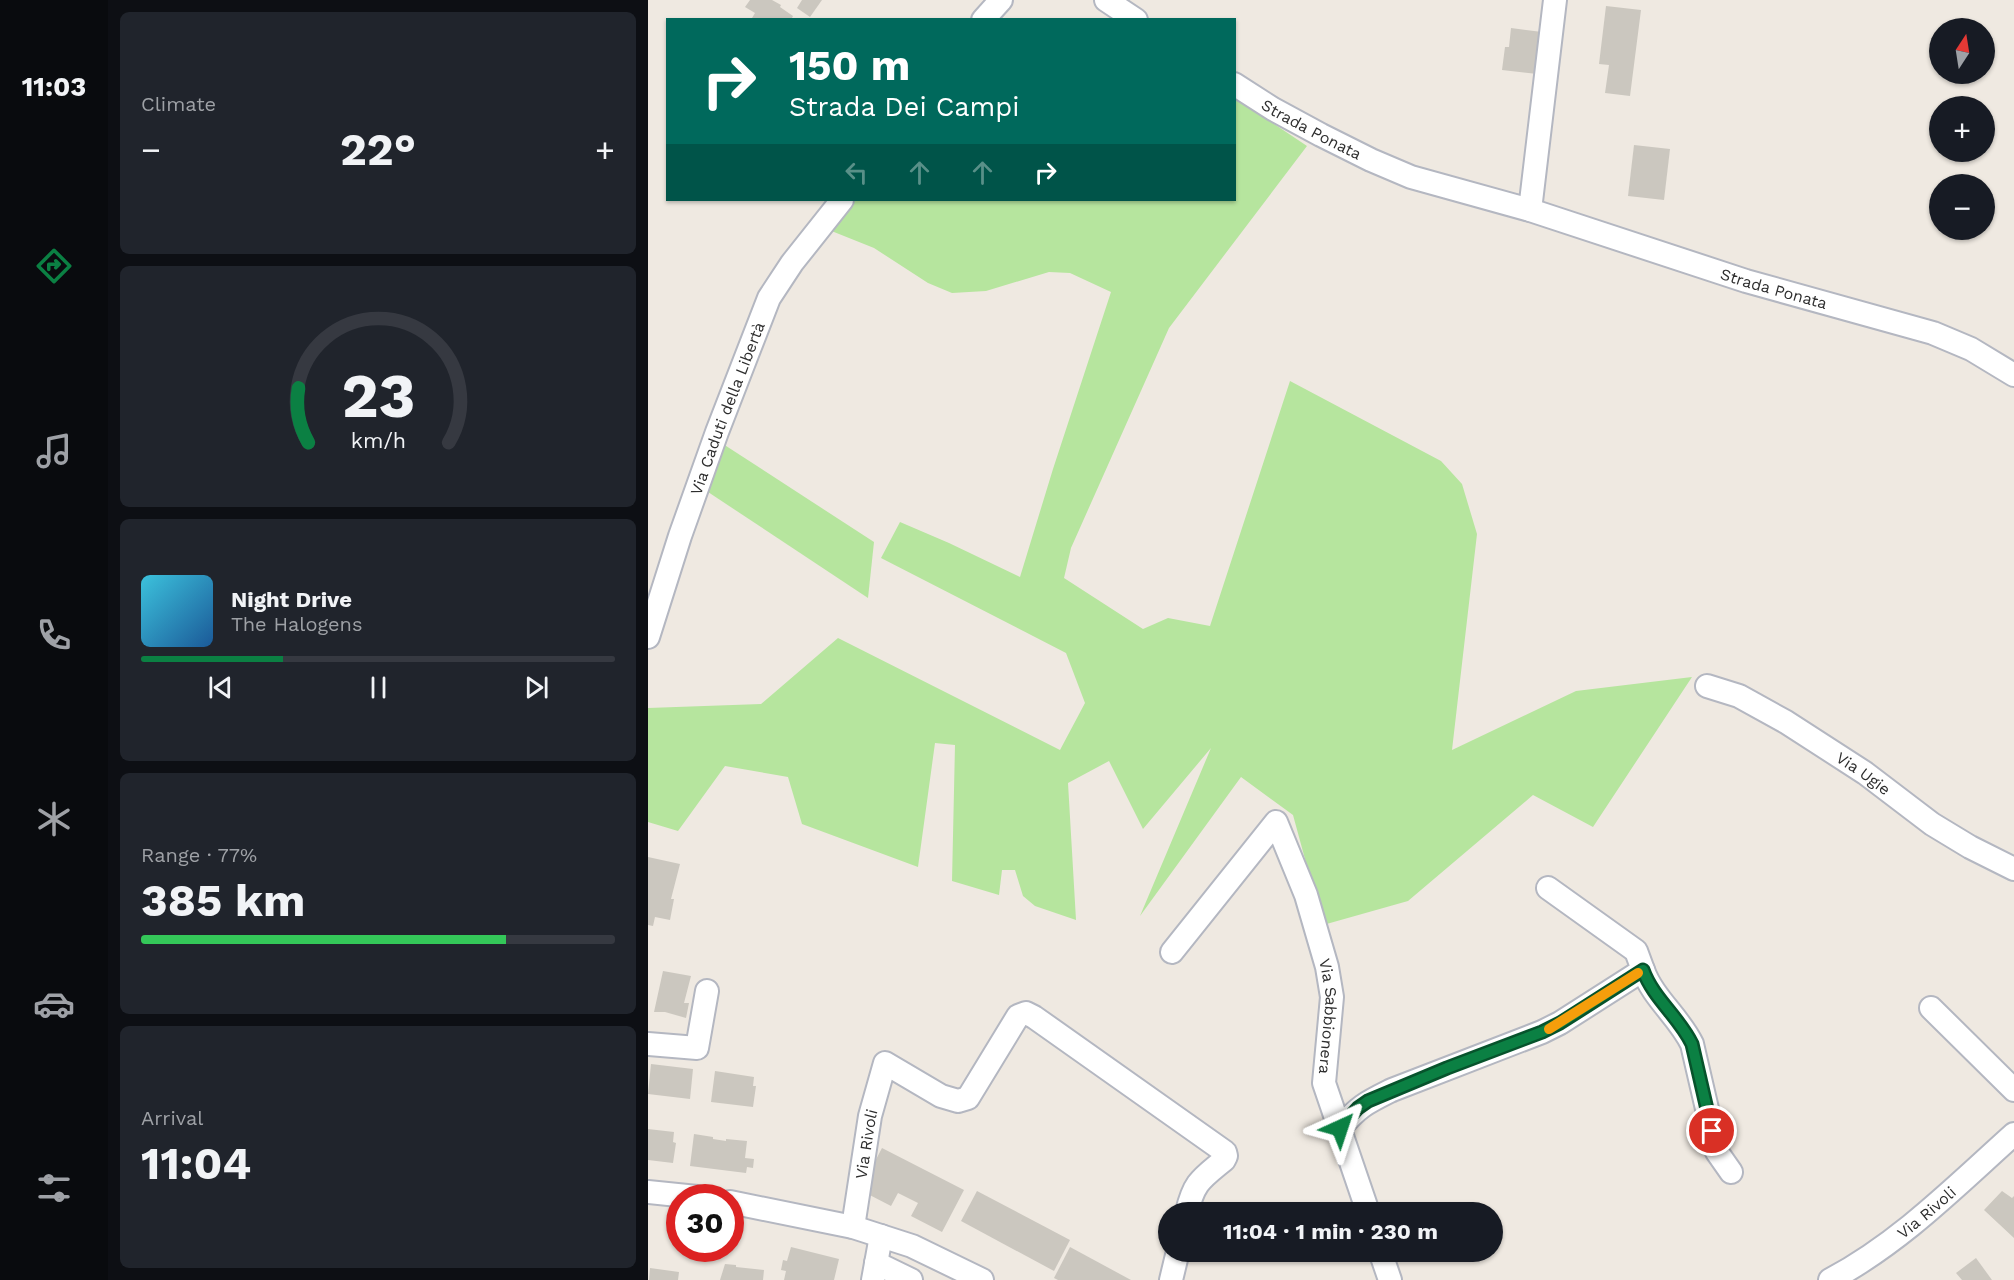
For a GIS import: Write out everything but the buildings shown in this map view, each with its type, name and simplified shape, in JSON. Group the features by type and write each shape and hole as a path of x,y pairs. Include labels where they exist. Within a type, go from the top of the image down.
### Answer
{"street":[{"path":"985,18 1001,0"},
{"path":"1106,0 1133,18"},
{"path":"1530,210 1554,0"},
{"name":"Strada Ponata","path":"1236,85 1273,109 1371,160 1432,184 1530,210 1746,281 1933,333 1971,349 2014,375"},
{"name":"Via Caduti della Libertà","path":"648,637 680,536 717,432 769,298 792,263 841,201"},
{"name":"Via Ugie","path":"1707,686 1739,696 1786,722 1865,773 1932,824 1970,847 2014,869"},
{"name":"Via Sabbionera","path":"1172,952 1276,822 1306,895 1327,967 1332,997 1324,1083 1365,1202"},
{"path":"1548,888 1636,951 1647,982 1686,1031 1692,1044 1717,1152 1731,1172"},
{"path":"1340,1128 1358,1108 1368,1101 1542,1032 1643,970"},
{"path":"648,1044 697,1048 706,991"},
{"path":"1932,1008 2014,1090"},
{"name":"Via Rivoli","path":"853,1227 869,1124 885,1063 941,1096 958,1101 968,1098 1018,1016 1026,1013 1225,1152 1224,1160 1198,1182 1190,1202"},
{"name":"Via Rivoli","path":"1830,1280 1880,1249 1913,1224 2014,1134"},
{"path":"648,1192 666,1194"},
{"path":"744,1205 853,1227 921,1250 982,1280"},
{"path":"881,1236 874,1272 911,1280"},
{"path":"1171,1280 1175,1262"},
{"path":"1384,1262 1390,1280"}],"green space":[{"path":"1236,99 1307,146 1169,328 1071,548 1064,578 1143,629 1168,618 1210,626 1290,381 1441,461 1462,484 1477,534 1452,750 1576,691 1692,677 1593,827 1533,795 1408,901 1323,925 1293,815 1241,777 1140,916 1211,748 1143,829 1109,761 1068,783 1076,920 1035,906 1023,896 1015,870 1002,870 999,895 952,881 955,745 935,743 918,867 802,824 788,777 725,766 678,831 648,822 648,708 761,704 838,638 1060,750 1085,703 1066,653 881,558 900,522 1020,577 1111,292 1070,273 1049,272 986,291 952,293 928,283 874,248 829,230 853,201 1236,201"},
{"path":"723,444 874,542 868,598 702,488"}],"slow traffic":[{"path":"1549,1029 1638,973"}],"route":[{"path":"1340,1128 1358,1108 1368,1101 1484,1053 1542,1032 1643,970 1647,982 1686,1031 1692,1044 1712,1131"}]}
